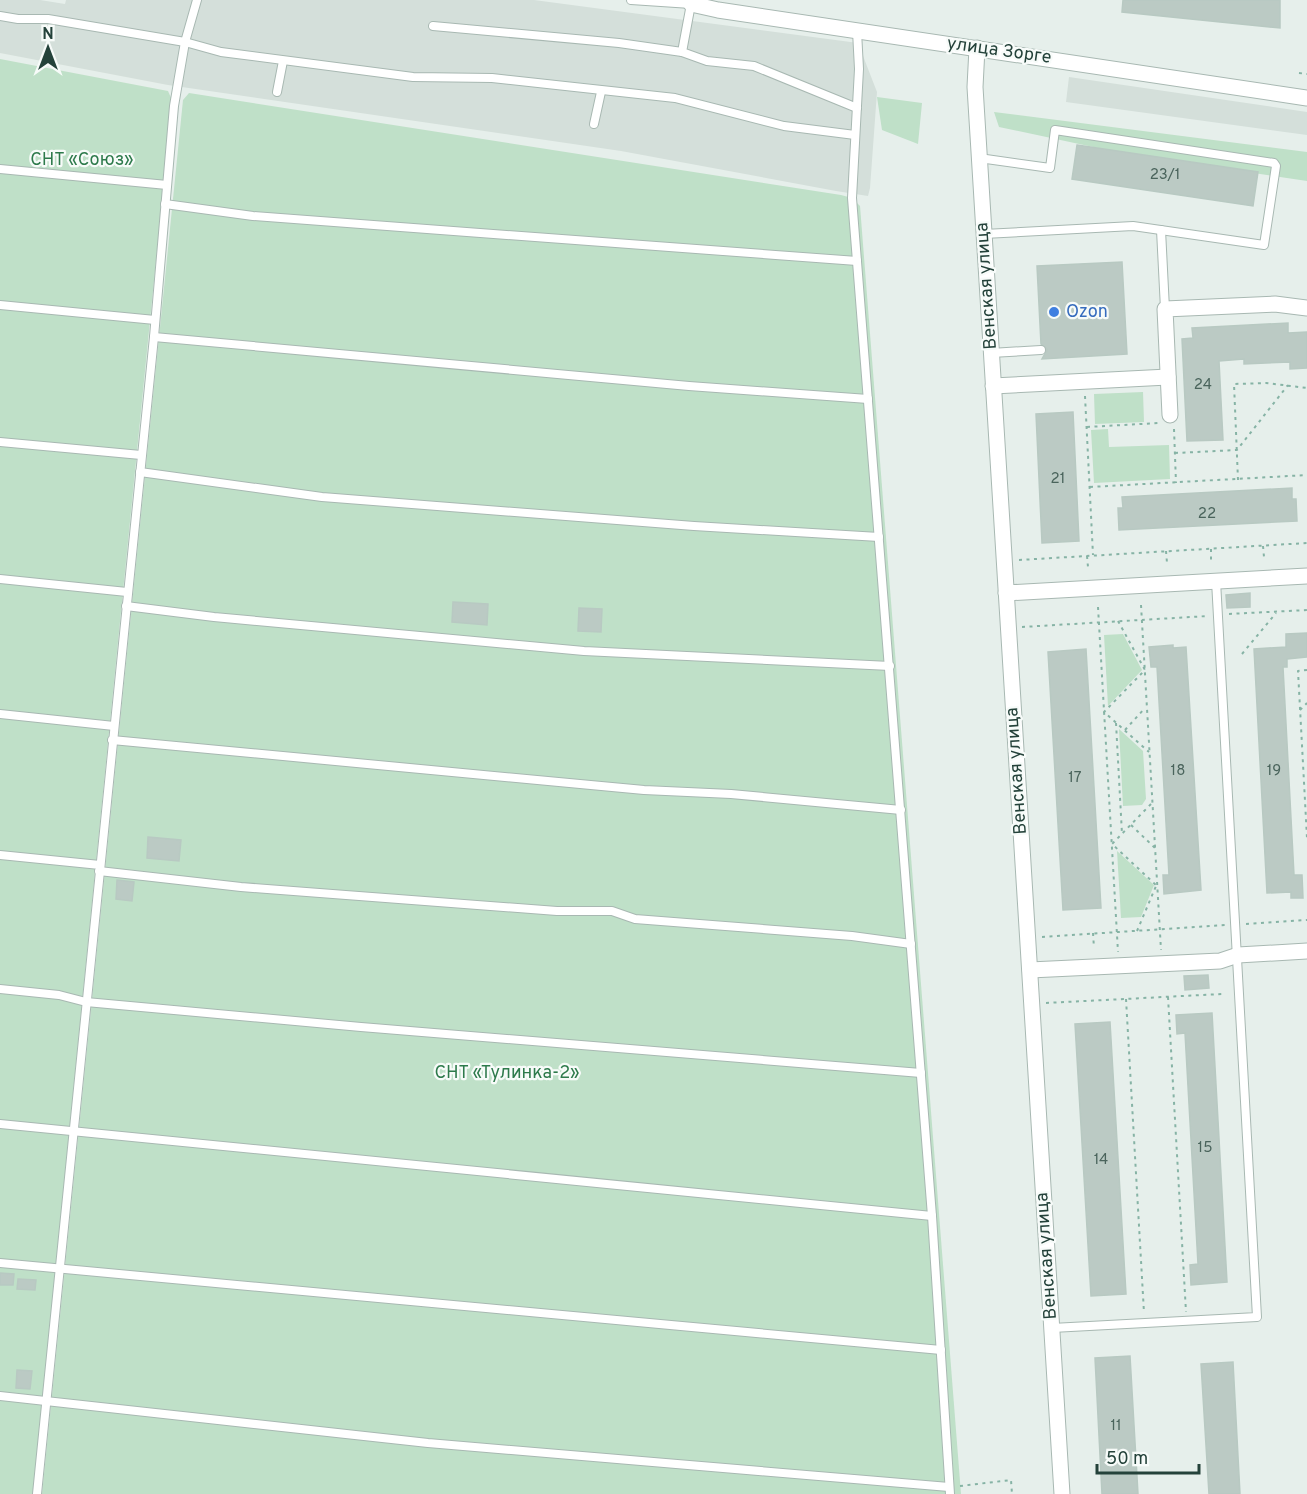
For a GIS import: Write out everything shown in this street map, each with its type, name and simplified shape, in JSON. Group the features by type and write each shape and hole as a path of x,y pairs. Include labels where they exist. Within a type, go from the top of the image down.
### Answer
{"street":[{"name":"улица Зорге","path":"691,2 857,31 1307,98"},
{"name":"Венская улица","path":"977,48 975,87 979,158 1062,1494"},
{"path":"1172,418 1165,309 1275,304 1307,308"},
{"path":"993,386 1168,377"},
{"path":"1006,593 1307,576"},
{"path":"1030,970 1220,961 1238,955 1307,951"}],"lane":[{"path":"37,1494 58,1268 154,337 174,106 185,42 196,0"},
{"path":"631,0 691,2 682,52"},
{"path":"0,16 18,19 48,19 185,42 221,52 413,78 492,78 601,92 675,98 784,126 855,135"},
{"path":"433,26 682,52 706,61 754,66 857,108"},
{"path":"0,1396 428,1443 950,1490 932,1215 852,198 857,108 857,31"},
{"path":"277,92 283,61"},
{"path":"594,124 601,92"},
{"path":"979,158 1050,168 1055,130 1276,164 1264,245 1133,226 984,234"},
{"path":"0,169 167,186"},
{"path":"165,204 253,216 857,261"},
{"path":"1161,230 1165,309"},
{"path":"0,305 155,320"},
{"path":"154,337 689,386 868,399"},
{"path":"991,353 1041,350"},
{"path":"0,442 141,455"},
{"path":"140,472 322,497 694,526 879,537"},
{"path":"0,579 128,592"},
{"path":"1052,1328 1257,1317 1216,581"},
{"path":"126,606 214,617 584,651 890,666"},
{"path":"0,714 114,726"},
{"path":"112,740 644,790 731,794 901,810"},
{"path":"0,855 241,886 557,911 612,911 635,919 852,936 911,944"},
{"path":"0,989 59,994 86,1002 921,1073"},
{"path":"0,1124 932,1215"},
{"path":"0,1263 941,1350"}],"path":[{"path":"1299,73 1307,74"},
{"path":"1084,381 1093,556"},
{"path":"1238,480 1234,384 1266,382 1307,388"},
{"path":"1175,453 1237,450 1288,386"},
{"path":"1087,427 1172,418 1176,483"},
{"path":"1090,487 1307,475"},
{"path":"1004,561 1307,543"},
{"path":"1263,546 1264,557"},
{"path":"1211,549 1211,560"},
{"path":"1166,551 1167,563"},
{"path":"1087,556 1088,567"},
{"path":"1141,605 1161,964"},
{"path":"1098,607 1119,966"},
{"path":"1008,627 1307,610"},
{"path":"1242,654 1277,611"},
{"path":"1118,621 1144,670"},
{"path":"1104,712 1144,670"},
{"path":"1307,670 1298,671 1307,838"},
{"path":"1300,710 1307,703"},
{"path":"1125,730 1147,707"},
{"path":"1104,712 1149,752"},
{"path":"1116,722 1122,834"},
{"path":"1302,742 1307,742"},
{"path":"1112,844 1152,803"},
{"path":"1131,825 1155,848"},
{"path":"1112,844 1157,885"},
{"path":"1137,931 1157,885"},
{"path":"1028,938 1307,920"},
{"path":"1093,933 1094,948"},
{"path":"1032,1003 1222,994"},
{"path":"1168,997 1186,1321"},
{"path":"1126,999 1145,1323"},
{"path":"950,1490 1011,1480 1012,1494"}],"shaded area":[{"path":"0,0 40,0 65,4 66,0 534,0 858,43 877,92 870,188 868,196 621,151 168,85 0,53"},
{"path":"1069,77 1307,112 1307,135 1066,102"}],"green space":[{"name":"СНТ «Союз»","path":"0,59 168,91 172,100 33,1494 0,1494"},
{"name":"СНТ «Тулинка-2»","path":"189,93 841,195 852,198 860,206 961,1494 42,1494 183,100"},
{"path":"877,97 922,103 918,144 882,130"},
{"path":"994,112 1307,152 1307,181 1126,154 999,127"},
{"path":"1143,392 1144,422 1095,424 1094,394"},
{"path":"1108,429 1109,447 1169,445 1170,479 1094,483 1091,430"},
{"path":"1123,634 1142,670 1108,706 1104,635"},
{"path":"1119,729 1143,751 1146,799 1142,805 1123,806"},
{"path":"1117,851 1154,885 1141,917 1121,918"}],"building":[{"path":"1123,0 1280,0 1280,28 1122,12"},
{"path":"1077,145 1258,172 1253,206 1072,179"},
{"path":"1122,262 1127,354 1042,359 1047,350 1041,344 1037,266"},
{"path":"1288,323 1288,333 1307,332 1307,368 1290,369 1290,362 1244,364 1244,359 1219,361 1223,440 1187,441 1182,339 1193,338 1192,328"},
{"path":"1073,412 1079,541 1042,543 1036,414"},
{"path":"1292,488 1292,499 1296,499 1297,521 1119,530 1118,508 1123,508 1122,497"},
{"path":"1250,593 1250,607 1227,608 1226,595"},
{"path":"453,602 488,604 487,625 452,622"},
{"path":"579,608 602,609 601,632 578,631"},
{"path":"1307,633 1307,657 1287,659 1287,667 1283,667 1294,875 1302,875 1303,898 1291,898 1291,892 1267,893 1254,649 1286,647 1286,634"},
{"path":"1173,645 1173,648 1186,647 1201,890 1164,894 1163,875 1169,875 1157,667 1151,667 1149,647"},
{"path":"1086,649 1101,908 1063,910 1048,652"},
{"path":"148,837 181,840 179,861 147,858"},
{"path":"117,880 134,882 132,901 116,899"},
{"path":"1208,975 1209,988 1185,990 1184,976"},
{"path":"1212,1013 1227,1282 1191,1285 1190,1265 1198,1264 1185,1033 1177,1034 1176,1015"},
{"path":"1110,1022 1126,1294 1091,1296 1075,1024"},
{"path":"0,1273 14,1274 13,1285 0,1285"},
{"path":"18,1279 36,1280 35,1290 17,1289"},
{"path":"1130,1356 1138,1494 1102,1494 1095,1358"},
{"path":"1233,1362 1240,1494 1209,1494 1201,1364"},
{"path":"17,1370 32,1371 30,1389 16,1388"}],"place":[{"name":"Ozon","path":"1054,312"}]}
